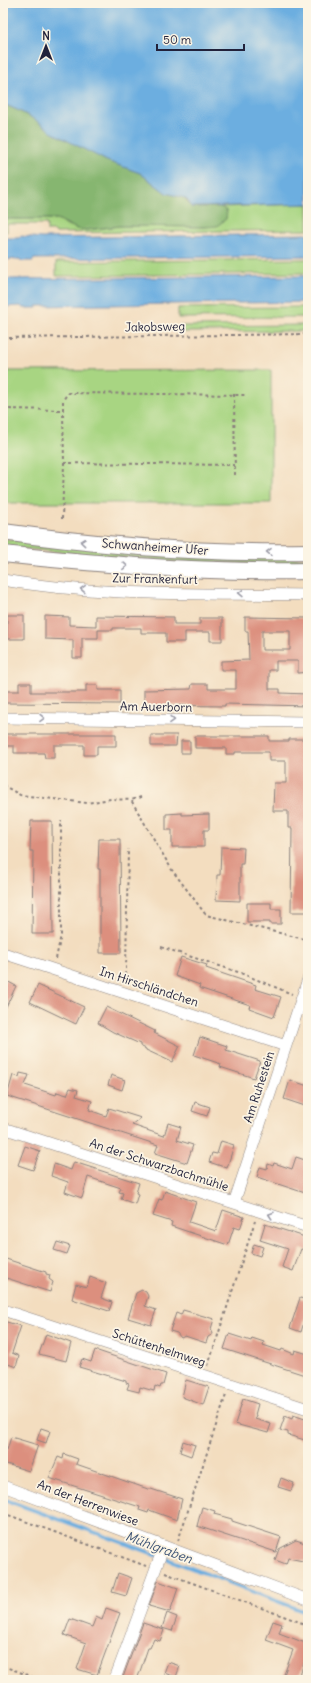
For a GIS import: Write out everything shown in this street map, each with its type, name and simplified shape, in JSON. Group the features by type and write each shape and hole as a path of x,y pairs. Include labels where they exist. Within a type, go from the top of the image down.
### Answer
{"main road":[{"name":"Schwanheimer Ufer","path":"3,532 83,542 156,548 216,551 308,552"},
{"name":"Schwanheimer Ufer","path":"3,554 146,567 240,571 308,571"}],"street":[{"name":"Zur Frankenfurt","path":"3,580 34,585 110,591 308,595"},
{"name":"Am Auerborn","path":"3,718 308,722"},
{"name":"Im Hirschländchen","path":"3,953 286,1046"},
{"name":"Am Ruhestein","path":"234,1203 308,979"},
{"name":"An der Schwarzbachmühle","path":"3,1128 308,1227"},
{"name":"Schüttenhelmweg","path":"3,1310 308,1409"},
{"name":"An der Herrenwiese","path":"3,1486 163,1549 175,1550 308,1600"},
{"path":"116,1676 163,1549"}],"path":[{"name":"Jakobsweg","path":"3,338 308,334"},
{"path":"62,519 64,463 63,400 68,394 245,395"},
{"path":"234,394 234,478"},
{"path":"3,409 63,410"},
{"path":"64,463 234,465"},
{"path":"3,785 20,795 87,803 111,799 131,800 141,796"},
{"path":"131,800 172,870 206,915 308,940"},
{"path":"54,970 61,935 61,820"},
{"path":"123,992 126,969 128,849"},
{"path":"161,947 238,972 302,998"},
{"path":"205,1376 258,1211"},
{"path":"175,1550 230,1384"},
{"path":"3,1666 41,1680"}],"green space":[{"path":"3,104 41,123 51,132 107,161 140,173 166,193 185,198 191,207 221,207 227,211 226,219 217,226 206,227 120,226 86,230 77,229 57,219 7,219 3,221"},
{"path":"308,204 308,230 56,233 55,231 47,231 47,224 7,224 7,232 3,232 3,221 7,219 57,219 67,225 86,230 120,226 206,227 226,211 221,207"},
{"path":"308,259 308,273 56,276 56,262"},
{"path":"308,307 308,317 178,318 178,308"},
{"path":"308,325 308,331 178,332 178,326"},
{"path":"271,370 271,503 3,503 3,371"},
{"path":"3,539 308,559 308,564 176,562 3,547"}],"water":[{"path":"3,3 308,3 308,204 191,207 185,198 166,193 140,173 107,161 51,132 41,123 16,109 3,104"},
{"path":"308,234 308,256 34,259 33,261 21,261 20,259 3,260 3,238 19,238 20,236 42,238"},
{"path":"308,276 308,302 37,306 37,308 23,308 21,306 3,307 3,279"}],"building":[{"path":"7,615 24,615 24,639 7,639"},
{"path":"45,616 69,617 69,625 96,626 96,616 174,617 174,624 200,624 200,618 222,618 222,641 210,641 210,632 185,632 185,642 166,642 166,633 141,633 141,628 113,628 113,630 98,630 98,638 82,638 82,658 73,658 73,640 45,639"},
{"path":"245,617 308,618 308,672 298,673 298,661 276,661 276,670 269,670 269,689 280,689 280,693 308,694 308,706 225,704 225,706 144,705 144,690 191,689 192,684 208,684 208,689 236,689 236,670 221,670 221,661 249,660 248,631 245,631","holes":["262,631 290,631 290,650 262,650"]},
{"path":"19,683 31,683 31,692 86,692 86,685 98,685 98,690 120,690 120,704 3,703 3,691 19,691"},
{"path":"3,734 116,734 116,746 97,746 97,755 84,755 84,745 54,745 54,758 45,758 44,753 14,753 14,746 3,746"},
{"path":"151,735 177,735 176,746 151,746"},
{"path":"195,736 269,736 269,741 308,739 308,912 291,912 292,828 288,828 288,811 273,811 274,783 286,783 286,761 269,761 269,752 235,752 235,754 226,754 226,748 195,748"},
{"path":"181,741 190,741 190,753 181,753"},
{"path":"182,813 182,815 209,814 209,830 204,830 204,847 172,847 172,830 166,830 166,814"},
{"path":"31,821 52,821 53,934 32,934 33,851 30,851"},
{"path":"99,839 120,839 121,953 100,953 100,869 98,869"},
{"path":"221,847 244,848 243,864 240,864 240,901 216,900 217,875 220,875"},
{"path":"247,903 271,903 271,909 281,909 281,924 270,924 270,922 247,922"},
{"path":"181,957 207,965 206,968 256,985 255,989 281,997 274,1017 249,1008 250,1005 199,988 200,985 175,976"},
{"path":"3,979 16,986 3,1013"},
{"path":"38,985 84,1007 76,1024 30,1002"},
{"path":"106,1007 155,1031 154,1033 180,1046 172,1062 146,1050 140,1046 140,1044 113,1032 98,1023"},
{"path":"200,1037 227,1046 226,1050 260,1061 254,1078 220,1067 221,1064 194,1055"},
{"path":"20,1073 29,1075 25,1085 56,1095 57,1092 67,1095 70,1088 78,1090 76,1096 92,1101 89,1110 106,1116 109,1108 141,1118 132,1125 164,1136 168,1123 181,1127 177,1140 193,1145 187,1163 155,1153 158,1145 7,1096 13,1075 19,1077"},
{"path":"111,1075 125,1080 122,1090 108,1085"},
{"path":"290,1080 308,1086 308,1107 284,1099"},
{"path":"195,1102 210,1107 207,1116 192,1111"},
{"path":"221,1141 234,1145 227,1168 209,1162 212,1153 217,1154"},
{"path":"25,1146 40,1151 33,1170 18,1165"},
{"path":"296,1157 308,1161 308,1194 257,1177 260,1167 267,1169 268,1164 273,1166 274,1163 292,1169"},
{"path":"74,1162 139,1183 135,1204 121,1199 123,1193 119,1192 121,1188 88,1177 82,1198 65,1192 68,1182 51,1176 54,1164 71,1170"},
{"path":"165,1191 196,1202 189,1222 216,1231 223,1210 244,1217 240,1229 234,1227 228,1245 171,1226 172,1222 153,1216 159,1199 162,1200"},
{"path":"265,1224 308,1238 308,1251 301,1249 293,1271 282,1267 288,1249 260,1240"},
{"path":"57,1242 70,1246 67,1254 54,1250"},
{"path":"254,1244 263,1247 260,1256 251,1253"},
{"path":"3,1258 46,1272 46,1274 50,1275 49,1279 53,1282 50,1292 3,1277"},
{"path":"90,1277 106,1283 101,1298 112,1302 109,1311 72,1299 76,1284 87,1287"},
{"path":"142,1290 146,1292 148,1296 145,1306 156,1310 151,1325 128,1318 136,1293"},
{"path":"300,1298 308,1300 308,1309 301,1332 290,1328"},
{"path":"183,1310 214,1319 211,1329 213,1334 208,1337 206,1343 185,1336 181,1338 177,1333 170,1331 176,1313 181,1315"},
{"path":"3,1321 21,1326 12,1353 19,1356 16,1367 8,1364 5,1374 3,1374"},
{"path":"46,1334 71,1343 66,1361 39,1354"},
{"path":"229,1334 251,1341 252,1338 264,1342 263,1345 281,1351 282,1349 294,1354 295,1350 308,1354 308,1376 224,1349"},
{"path":"95,1350 166,1374 163,1385 161,1385 160,1388 155,1386 154,1391 140,1387 139,1392 127,1389 129,1384 126,1383 126,1381 79,1367 82,1359 91,1362"},
{"path":"186,1380 209,1387 203,1405 182,1397"},
{"path":"243,1399 258,1404 255,1419 271,1424 268,1433 235,1424"},
{"path":"293,1415 308,1420 308,1441 288,1435 288,1432 280,1430 285,1416 292,1419"},
{"path":"41,1428 50,1431 46,1443 37,1440"},
{"path":"11,1437 38,1445 29,1471 3,1463 3,1448 7,1450"},
{"path":"183,1441 195,1445 191,1456 180,1452"},
{"path":"64,1454 78,1459 76,1464 182,1499 177,1520 149,1510 148,1513 139,1510 140,1507 49,1478 58,1457 63,1459"},
{"path":"281,1478 294,1483 291,1491 278,1487"},
{"path":"202,1507 215,1511 214,1514 232,1519 232,1521 281,1537 276,1552 197,1526"},
{"path":"296,1540 308,1544 308,1562 288,1558 286,1564 275,1560 279,1549"},
{"path":"118,1573 132,1578 126,1596 112,1592"},
{"path":"158,1581 178,1588 170,1612 149,1606"},
{"path":"106,1608 120,1613 97,1675 77,1669 86,1643 64,1635 70,1619 92,1627 96,1617 102,1620"},
{"path":"167,1613 177,1617 172,1631 162,1628"},
{"path":"273,1621 282,1624 279,1633 308,1644 308,1652 298,1680 282,1680 293,1650 266,1640"},
{"path":"143,1623 164,1630 160,1641 154,1639 150,1648 148,1648 137,1680 122,1680"},
{"path":"168,1662 180,1666 176,1677 164,1673"}],"waterway":[{"name":"Mühlgraben","path":"3,1499 165,1558 308,1613"}]}
